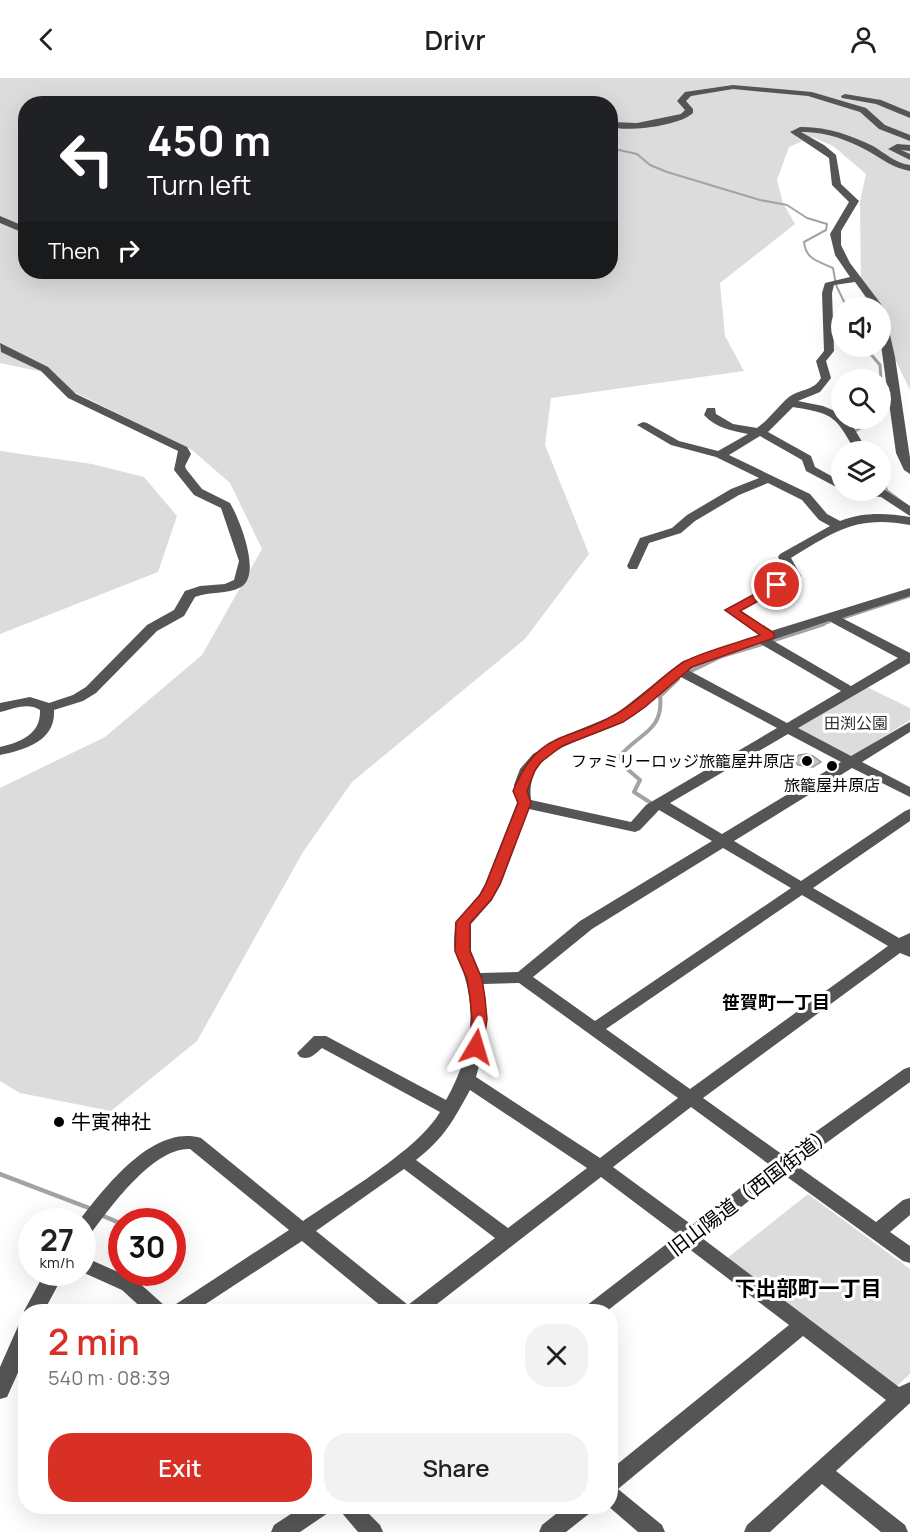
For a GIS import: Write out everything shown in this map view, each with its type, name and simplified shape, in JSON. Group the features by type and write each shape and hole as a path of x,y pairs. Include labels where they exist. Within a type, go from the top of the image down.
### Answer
{"street":[{"path":"618,126 626,127 681,119 689,113 689,109 681,101 688,94 734,87 809,94 857,107 867,112 882,127 910,138"},
{"path":"771,90 783,87 859,98 910,115"},
{"path":"871,297 842,259 835,235 839,225 848,217 854,201 837,185 833,157 821,147 794,132 807,128 823,131 865,147 896,166 910,168"},
{"path":"910,148 892,149 910,157"},
{"path":"0,219 18,227"},
{"path":"720,455 776,419 794,398 816,390 826,378 821,361 829,351 827,293 830,283 858,279"},
{"path":"0,346 6,352 41,366 62,390 72,396 183,449 185,454 179,466 180,470 198,492 226,506 245,561 243,577 239,583 227,588 200,590 190,594 179,613 152,628 91,690 78,698 47,708 34,701 24,701 0,708"},
{"path":"890,357 902,453 910,470"},
{"path":"791,403 819,408 831,413"},
{"path":"711,410 711,415 719,424 774,438 807,458 810,469 831,481"},
{"path":"643,425 660,437 720,455 806,497 823,517 840,526"},
{"path":"633,566 644,541 669,533 735,492 768,479"},
{"path":"891,497 910,512"},
{"path":"850,691 765,637 731,610 749,603 763,591 792,579 795,573 784,557 840,526 869,517 910,521"},
{"path":"191,1304 301,1232 404,1160 432,1137 450,1110 466,1079 476,1047 480,1019 474,979 463,951 463,922 486,897 493,884 524,803 520,791 523,780 537,759 547,750 572,736 618,719 640,705 679,671 697,661 765,637 910,592"},
{"path":"831,617 910,658"},
{"path":"524,803 635,827 651,808 910,658"},
{"path":"679,671 910,793"},
{"path":"0,751 22,745 39,735 48,722 47,708"},
{"path":"474,979 522,977 586,925 910,726"},
{"path":"423,1304 692,1097 906,945 802,888 660,804"},
{"path":"596,1028 910,814"},
{"path":"522,977 692,1097 910,1256"},
{"path":"306,1053 320,1040 450,1110"},
{"name":"旧山陽道（西国街道）","path":"602,1304 783,1165 910,1072"},
{"path":"466,1079 600,1168 683,1227 695,1243 802,1326 905,1395 820,1470 755,1532"},
{"path":"96,1212 142,1164 160,1151 187,1140 195,1143 301,1232 392,1304"},
{"path":"404,1160 508,1239"},
{"path":"877,1232 910,1205"},
{"path":"96,1270 129,1286 150,1304"},
{"path":"38,1304 47,1286"},
{"path":"618,1476 802,1326"},
{"path":"0,1391 18,1349"},
{"path":"820,1470 897,1532"},
{"path":"618,1502 654,1532"},
{"path":"282,1532 308,1514"},
{"path":"355,1514 372,1532"},
{"path":"550,1532 572,1514"}],"green space":[{"path":"0,78 910,78 910,390 891,351 891,297 865,297 861,290 860,202 866,174 833,146 812,137 789,147 777,180 783,203 795,224 720,283 725,336 744,371 551,398 545,445 589,554 525,639 352,782 303,852 197,1041 111,1111 20,1093 0,1081 0,788 105,737 202,655 262,549 230,483 192,450 68,389 57,375 0,363"},
{"path":"0,451 92,464 144,477 177,516 158,572 0,634"},
{"name":"田渕公園","path":"865,686 910,708 910,720 855,755 848,756 799,729 798,726"},
{"path":"808,1194 910,1269 910,1374 898,1385 891,1385 726,1259"}],"building":[{"name":"ファミリーロッジ旅籠屋井原店","path":"806,754 821,762 813,767 798,765 794,759"}],"waterway":[{"path":"618,150 637,154 650,165 667,172 760,200 787,205 807,218 827,224 826,230 804,242 805,248 814,259 833,268 836,285 842,297"},
{"path":"873,357 880,369"},
{"path":"855,431 859,429"},
{"path":"891,494 910,508"},
{"path":"840,619 910,596"},
{"path":"819,625 829,622"},
{"path":"771,641 824,624"},
{"path":"691,671 722,656 762,644"},
{"path":"651,803 634,792 640,780 626,768 620,756 654,724 660,708 660,696 678,679"},
{"path":"0,1174 89,1208"},
{"path":"101,1215 108,1218"}],"place":[{"name":"ファミリーロッジ旅籠屋井原店","path":"807,761"},
{"name":"旅籠屋井原店","path":"832,766"},
{"name":"牛寅神社","path":"59,1122"}],"district":[{"name":"笹賀町一丁目","path":"776,1003"},
{"name":"下出部町一丁目","path":"808,1289"}],"route":[{"path":"476,1047 480,1019 474,979 463,951 463,922 486,897 493,884 524,803 520,791 529,770 537,759 558,743 618,719 640,705 687,665 770,636 731,610 749,603 763,591 777,585"}]}
